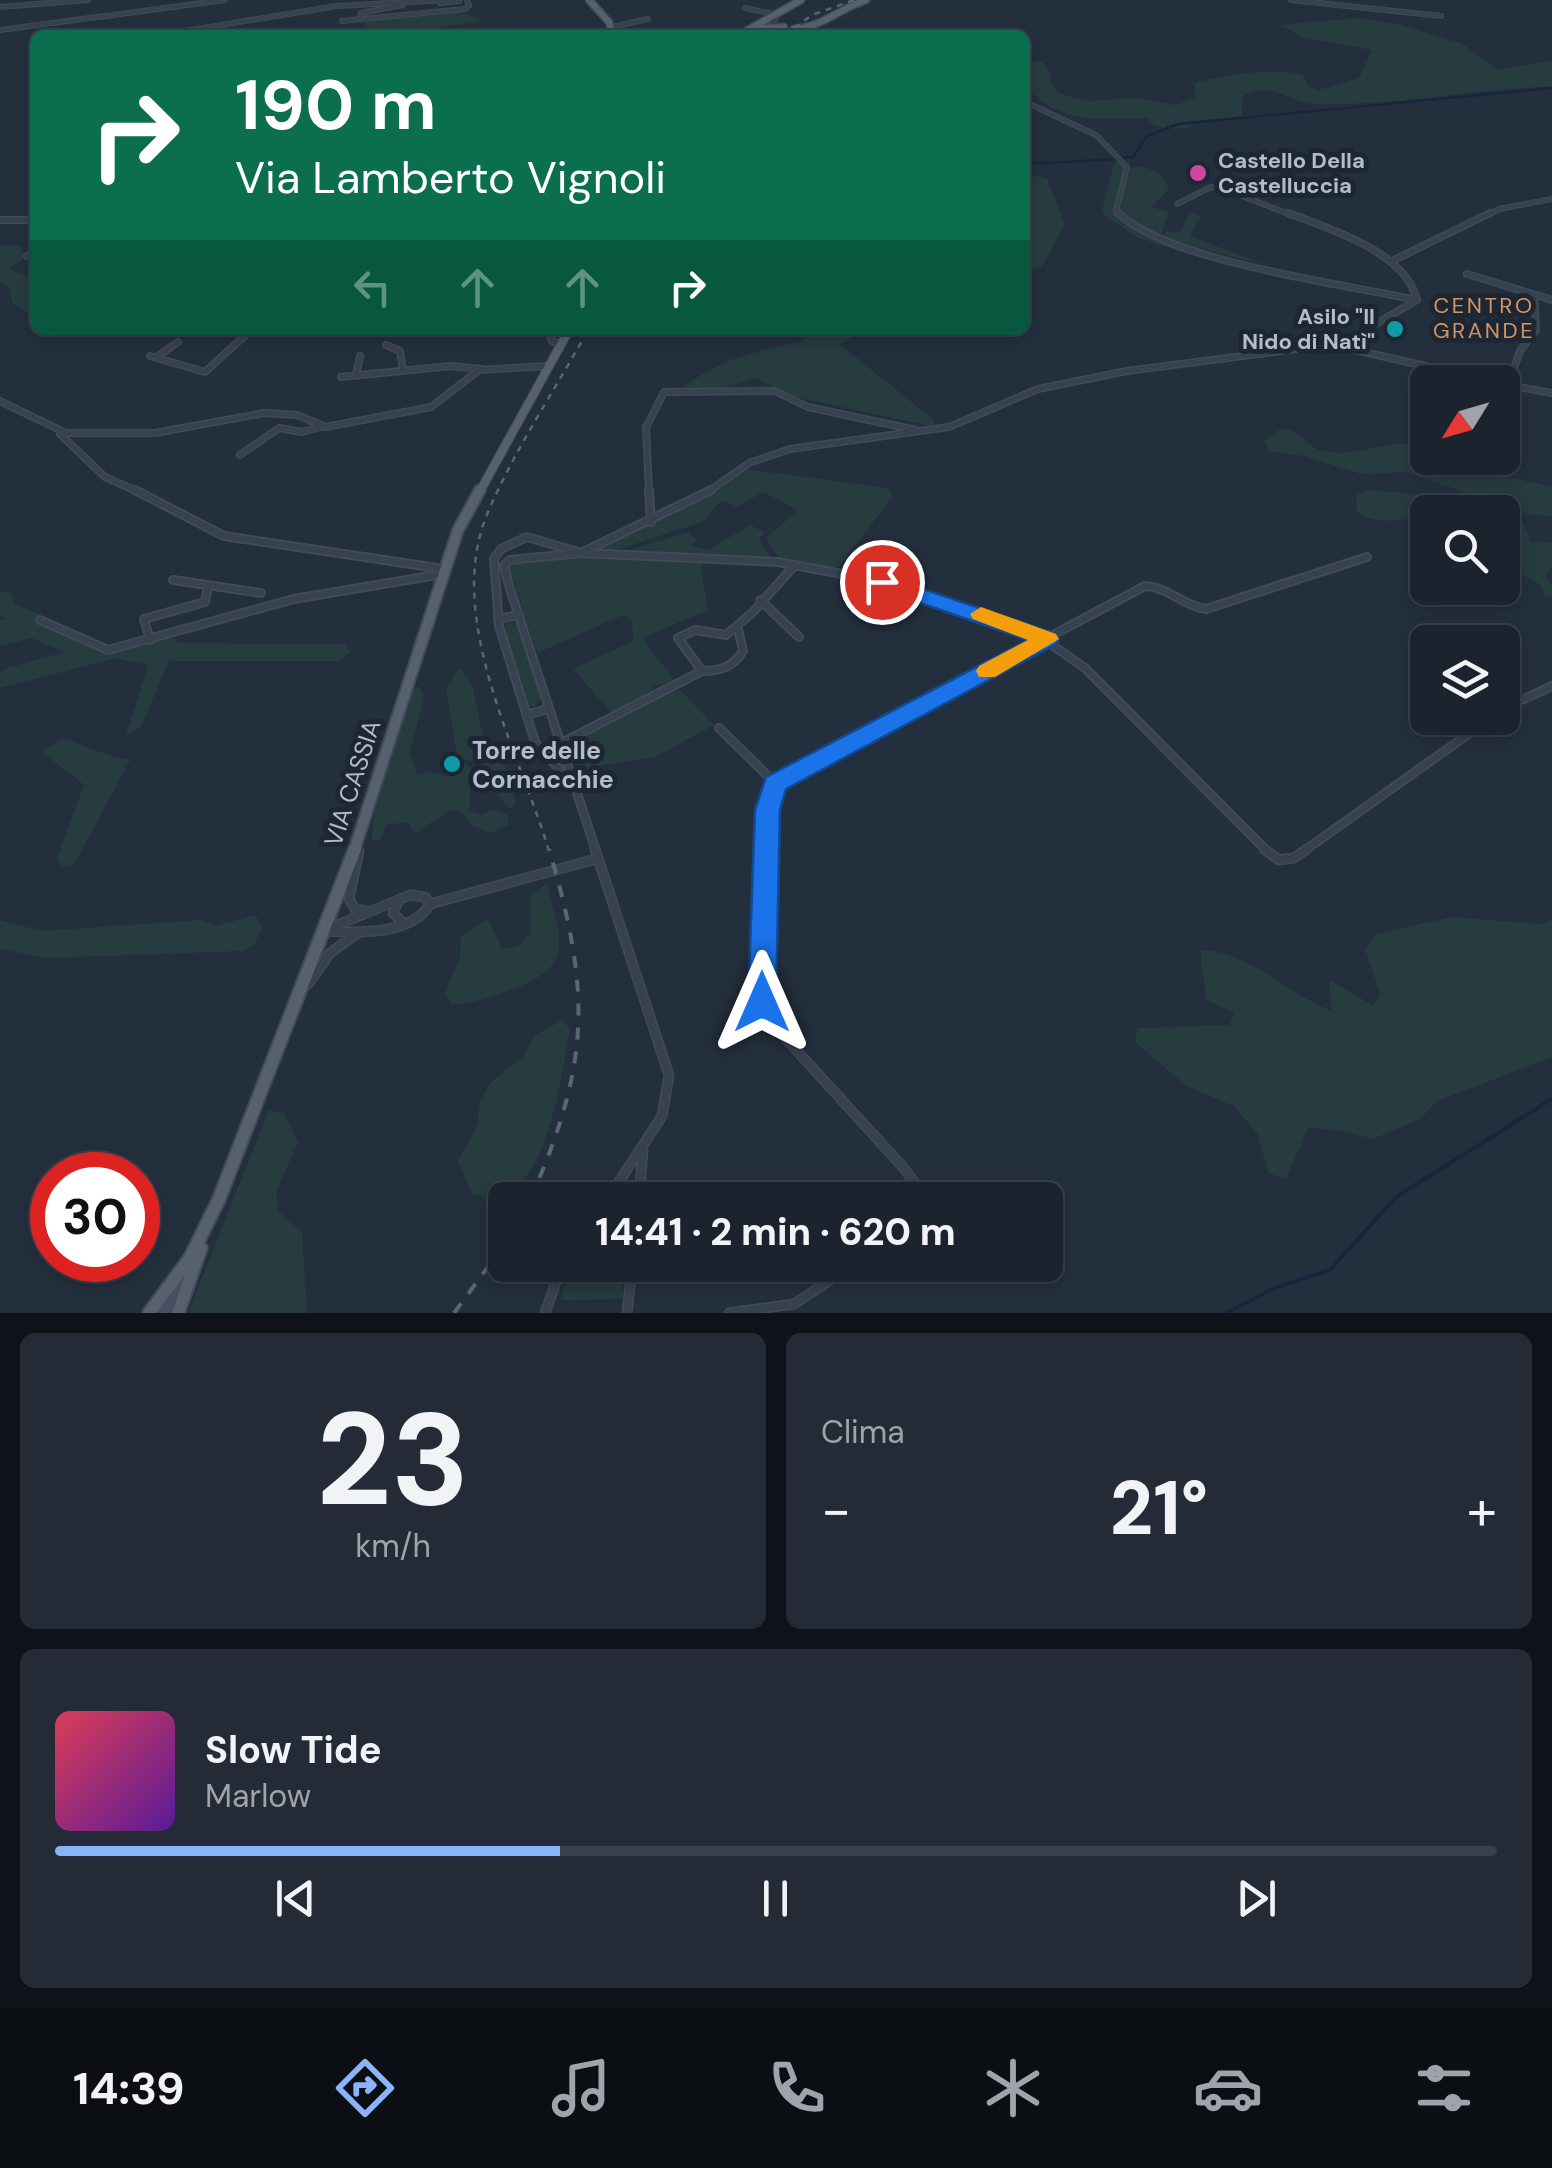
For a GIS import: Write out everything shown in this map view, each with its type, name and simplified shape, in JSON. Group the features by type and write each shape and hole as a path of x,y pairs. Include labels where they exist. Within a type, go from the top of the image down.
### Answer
{"main road":[{"path":"590,0 611,30"},
{"path":"750,30 801,0"},
{"path":"803,30 820,26 839,8 866,0"},
{"path":"756,30 782,27"},
{"name":"VIA CASSIA","path":"148,1313 190,1258 215,1209 357,843 444,572 474,496 565,335"},
{"path":"178,1313 215,1209"},
{"path":"164,1313 190,1258"}],"street":[{"path":"0,7 88,0"},
{"path":"0,30 226,0"},
{"path":"190,30 336,6 445,0"},
{"path":"360,18 361,13 459,0 456,8 384,12"},
{"path":"342,20 466,8 467,0"},
{"path":"1291,0 1440,16"},
{"path":"745,8 778,15 772,22 782,27"},
{"path":"620,30 648,19"},
{"path":"1030,104 1096,135 1127,167 1116,211 1120,219 1138,232 1194,250 1416,300"},
{"path":"1177,204 1220,187 1354,242 1391,262 1414,282 1418,289 1416,300"},
{"path":"1391,262 1499,209 1552,199"},
{"path":"0,220 30,220"},
{"path":"1467,274 1552,300"},
{"path":"1512,365 1536,330 1534,295"},
{"path":"1332,345 1416,300"},
{"path":"178,342 154,356 180,362 192,372 205,372 246,335"},
{"path":"549,335 552,342 560,344"},
{"path":"386,345 400,351 403,370"},
{"path":"572,784 541,749 526,715 498,619 494,558 504,547 527,537 581,554 651,522 768,456 804,446 924,432 957,424 1038,388 1175,364 1332,345 1419,365"},
{"path":"356,375 360,356"},
{"path":"341,377 451,366 548,366"},
{"path":"240,455 279,428 312,432 321,427 432,408 466,378 484,369"},
{"path":"1520,387 1552,393"},
{"path":"651,522 646,436 654,405 664,392 775,391 808,408 924,432"},
{"path":"0,401 59,432 105,476 230,538 444,572"},
{"path":"59,432 151,434 268,412 300,416 321,427"},
{"path":"504,547 510,560"},
{"path":"620,1182 644,1147 667,1101 668,1075 509,586 504,565 510,560 581,554 703,556 796,565 882,582 1048,639 1085,668 1250,838 1280,860 1294,858 1466,735"},
{"path":"914,1182 765,1016 765,870 768,810 775,783 1148,586 1156,586 1186,606 1206,609 1367,557"},
{"path":"702,671 678,638 688,630 702,628 726,635 738,629 760,600 796,565"},
{"path":"40,620 101,649 150,640 294,599 444,572"},
{"path":"173,580 261,593"},
{"path":"150,640 144,619 204,602 208,585"},
{"path":"495,586 509,586"},
{"path":"760,600 799,638"},
{"path":"498,619 519,615"},
{"path":"541,749 702,671 727,670 744,651 738,629"},
{"path":"1520,699 1552,686"},
{"path":"526,715 548,709"},
{"path":"719,728 775,783"},
{"path":"357,843 359,862 350,903 359,911 376,909"},
{"path":"430,904 596,859"},
{"path":"324,930 405,897 420,895 430,904"},
{"path":"405,897 396,904 394,913 398,920 408,924"},
{"path":"324,930 408,924 424,917 430,904"},
{"path":"300,992 336,947 364,930"},
{"path":"640,1182 644,1147"},
{"path":"546,1313 556,1282"},
{"path":"627,1313 630,1282"},
{"path":"728,1313 794,1304 827,1282"}],"green space":[{"path":"444,12 467,14 483,21 424,30 363,30 366,20"},
{"path":"1359,18 1401,25 1463,44 1498,70 1552,60 1552,87 1329,104 1309,104 1275,92 1259,91 1242,97 1242,116 1165,129 1150,123 1148,118 1097,119 1067,114 1030,91 1030,62 1035,60 1043,62 1051,73 1049,78 1058,93 1086,101 1136,98 1175,105 1196,98 1194,84 1266,72 1304,76 1308,86 1318,90 1359,78 1372,50 1306,38 1279,25"},
{"path":"1118,161 1127,169 1152,170 1166,183 1169,190 1151,207 1169,212 1160,238 1213,256 1211,261 1137,237 1105,216 1102,210 1114,163"},
{"path":"1030,177 1047,179 1065,225 1042,266 1030,270"},
{"path":"1191,212 1202,216 1190,236 1268,266 1163,236 1166,231 1180,232"},
{"path":"0,245 22,246 23,260 9,268 30,278 30,314 13,304 8,286 0,281"},
{"path":"806,335 858,335 839,344 933,419 935,427 786,395 757,378 690,396 680,391 706,372 736,358 802,342"},
{"path":"1282,428 1312,446 1336,453 1410,444 1410,473 1361,474 1304,456 1269,451 1264,441"},
{"path":"745,469 887,488 893,496 837,569 780,560 766,538 798,510 763,492 737,507 722,500 702,522 610,552 592,552 697,500"},
{"path":"1415,475 1501,475 1552,487 1552,516 1520,511 1520,495 1473,495"},
{"path":"1367,490 1417,495 1410,495 1410,519 1392,521 1357,512 1356,495"},
{"path":"1520,522 1530,542 1552,543 1552,568 1544,575 1552,586 1552,595 1545,597 1541,585 1520,573"},
{"path":"750,525 764,532 759,540 773,560 620,553 688,532 697,540 690,545 708,550"},
{"path":"700,559 708,610 642,638 675,681 654,686 649,696 612,713 573,669 633,641 632,621 623,615 537,653 508,565 526,560"},
{"path":"11,591 15,604 110,646 113,652 172,637 178,643 346,644 350,652 340,661 169,661 141,727 126,736 148,665 116,658 0,688 0,673 4,669 64,652 32,638 0,646 0,620 5,619 0,616 0,592"},
{"path":"508,622 518,626 542,699 534,707 525,704 502,629"},
{"path":"459,668 472,684 484,742 496,745 501,752 516,804 510,808 490,773 457,757 446,688"},
{"path":"420,687 424,698 410,752 417,775 429,772 449,777 465,763 477,772 470,787 470,811 482,815 493,809 507,814 509,825 490,833 471,825 462,813 450,810 414,834 409,823 387,824 380,840 372,840 386,763 412,689"},
{"path":"678,688 714,725 655,757 577,769 567,744"},
{"path":"63,739 130,760 74,865 61,866 57,858 84,785 41,751"},
{"path":"547,883 559,939 553,964 528,983 478,1000 451,1004 445,993 460,956 461,936 488,919 502,949 518,946 531,934 530,896"},
{"path":"255,915 262,926 255,944 244,951 47,958 0,949 0,920 41,931 201,920 216,926"},
{"path":"1452,917 1541,924 1552,920 1552,1057 1437,1101 1420,1119 1373,1139 1340,1130 1308,1128 1286,1179 1268,1173 1258,1135 1235,1107 1185,1085 1135,1042 1138,1028 1229,1025 1234,1013 1206,1000 1200,950 1218,952 1252,965 1332,1011 1329,980 1374,1006 1380,994 1365,949 1377,934"},
{"path":"563,1020 570,1030 557,1100 542,1147 523,1182 488,1182 488,1198 472,1193 458,1161 478,1124 479,1102 491,1082 524,1056 535,1035"},
{"path":"269,1110 285,1114 298,1143 276,1191 278,1211 302,1232 307,1313 188,1313"},
{"path":"568,1282 623,1282 622,1299 561,1300"}],"waterway":[{"path":"1122,158 1133,157 1147,136 1178,124 1552,88"},
{"path":"1030,164 1118,159"},
{"path":"1226,1313 1277,1287 1330,1270 1396,1197 1552,1099"}],"railway":[{"path":"792,30 812,15 854,0"},
{"path":"549,851 490,683 474,595 476,553 499,489 585,335"},
{"path":"537,1182 565,1107 578,1026 572,945 549,849"},
{"path":"454,1313 488,1267"}],"slow traffic":[{"path":"981,614 1048,639 987,671"}],"place":[{"name":"Castello Della Castelluccia","path":"1198,173"},
{"name":"Asilo \"Il Nido di Natì\"","path":"1395,329"},
{"name":"Torre delle Cornacchie","path":"452,764"}],"district":[{"name":"CENTRO GRANDE","path":"1484,318"}],"route":[{"path":"762,1002 768,810 775,783 1048,639 882,582"}]}
